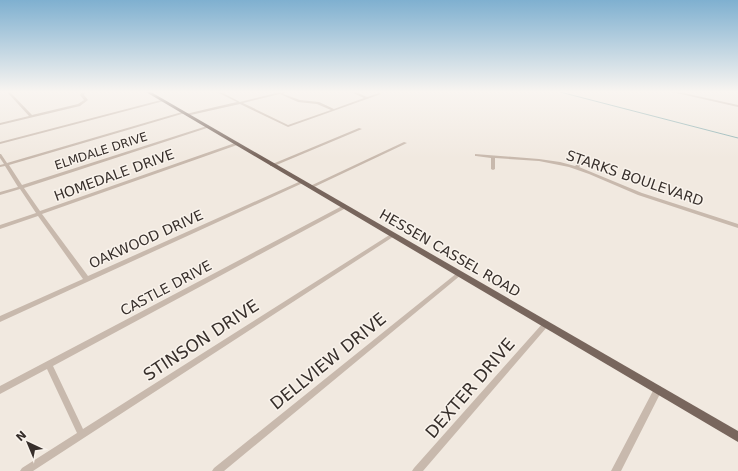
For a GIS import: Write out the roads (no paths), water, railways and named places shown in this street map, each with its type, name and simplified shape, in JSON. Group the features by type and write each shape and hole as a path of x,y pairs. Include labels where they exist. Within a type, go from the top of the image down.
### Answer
{"main road":[{"name":"HESSEN CASSEL ROAD","path":"185,114 738,437"}],"street":[{"path":"29,114 32,117"},
{"path":"0,124 44,114"},
{"path":"0,143 112,114"},
{"path":"0,166 185,114"},
{"path":"263,114 288,126 323,114"},
{"name":"ELMDALE DRIVE","path":"0,194 208,127"},
{"path":"272,164 360,129"},
{"path":"310,187 405,143"},
{"name":"HOMEDALE DRIVE","path":"0,227 236,144"},
{"name":"STARKS BOULEVARD","path":"476,155 493,158 542,160 576,167 599,175 641,195 709,215 738,226"},
{"path":"0,156 39,214 87,279"},
{"path":"493,158 493,169"},
{"path":"576,167 587,158"},
{"name":"OAKWOOD DRIVE","path":"0,319 303,182"},
{"name":"CASTLE DRIVE","path":"0,390 344,206"},
{"name":"STINSON DRIVE","path":"25,471 393,235"},
{"name":"DELLVIEW DRIVE","path":"217,471 459,274"},
{"name":"DEXTER DRIVE","path":"417,471 545,325"},
{"path":"48,364 82,435"},
{"path":"616,471 658,390"}],"waterway":[{"path":"645,114 738,138"}]}
